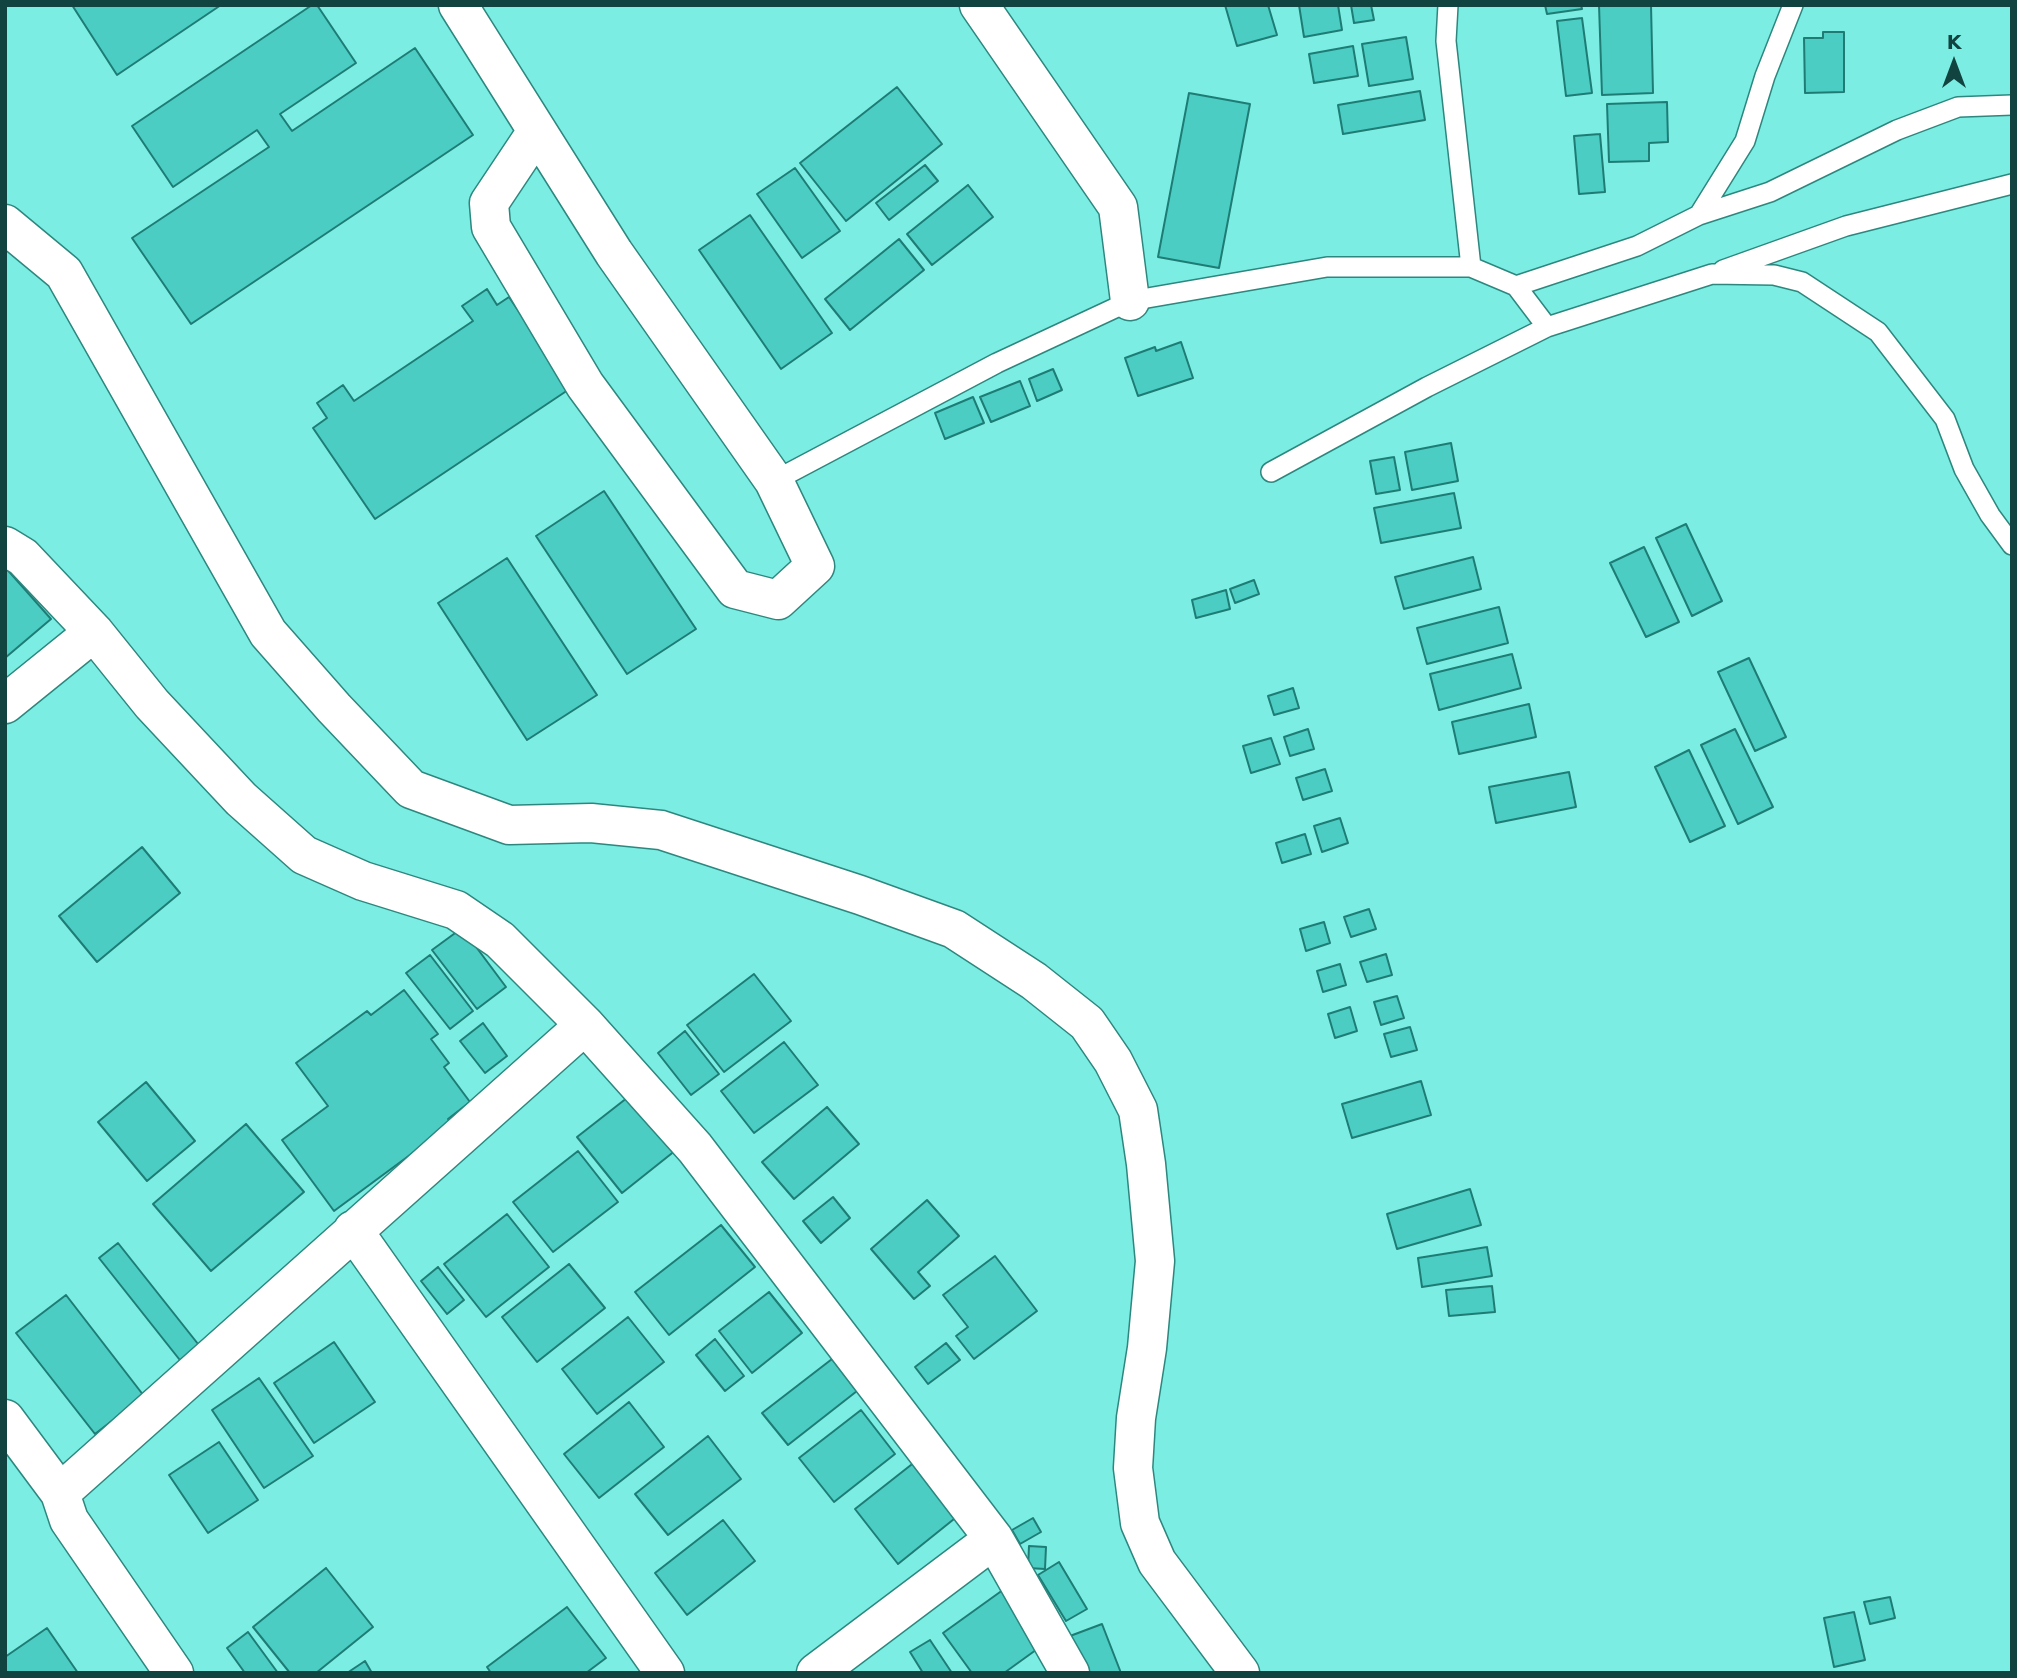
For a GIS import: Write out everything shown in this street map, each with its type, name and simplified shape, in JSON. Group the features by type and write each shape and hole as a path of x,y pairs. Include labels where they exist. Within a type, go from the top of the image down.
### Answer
{"street":[{"path":"458,5 614,253 774,481 816,566 778,600 735,589 585,385 491,227 489,203 537,131"},
{"path":"979,5 1118,207 1130,301"},
{"path":"5,225 64,273 268,633 411,789 509,825 591,823 661,830 860,895 954,929 1034,981 1087,1023 1114,1061 1138,1110 1146,1164 1155,1261 1147,1348 1136,1418 1133,1468 1140,1522 1157,1562 1240,1673"},
{"path":"5,546 23,557 94,632 152,704 241,799 304,855 363,881 456,909 500,940 585,1025 695,1148 994,1539 1070,1673"},
{"path":"5,704 94,632"},
{"path":"60,1493 585,1025"},
{"path":"353,1230 665,1673"},
{"path":"5,1419 60,1493 69,1520 174,1673"},
{"path":"816,1673 994,1539"}],"lane":[{"path":"1448,5 1446,41 1471,267"},
{"path":"1699,215 1745,141 1765,76 1793,5"},
{"path":"1516,286 1637,246 1699,215 1770,192 1897,130 1958,107 2012,105"},
{"path":"1271,471 1546,327 1712,274 1846,226 2012,184"},
{"path":"774,481 997,363 1130,301 1327,267 1471,267 1516,286 1546,327"},
{"path":"1712,274 1774,275 1802,282 1878,332 1945,419 1964,469 1990,515 2012,545"}],"building":[{"path":"72,5 221,5 117,75"},
{"path":"312,5 317,5 356,63 280,114 292,131 415,48 473,135 191,324 132,238 269,147 257,130 173,187 132,126"},
{"path":"1225,5 1268,5 1277,35 1237,46"},
{"path":"1299,5 1338,5 1342,30 1304,37"},
{"path":"1351,5 1371,5 1374,20 1354,23"},
{"path":"1545,5 1581,5 1582,9 1547,14"},
{"path":"1599,5 1651,5 1653,93 1602,95"},
{"path":"1582,18 1592,93 1566,96 1557,21"},
{"path":"1823,32 1844,32 1844,92 1805,93 1804,38 1823,38"},
{"path":"1406,37 1413,79 1369,86 1362,44"},
{"path":"1353,46 1358,76 1314,83 1309,54"},
{"path":"897,87 942,144 846,221 800,163"},
{"path":"1420,91 1425,120 1343,134 1338,105"},
{"path":"1189,93 1250,104 1219,268 1158,257"},
{"path":"1667,102 1668,142 1649,143 1649,161 1609,162 1607,104"},
{"path":"1600,134 1605,192 1579,194 1574,136"},
{"path":"925,165 938,181 889,220 876,203"},
{"path":"795,168 840,231 802,258 757,194"},
{"path":"968,185 993,217 932,265 907,234"},
{"path":"750,215 832,333 781,369 699,250"},
{"path":"899,239 924,270 850,330 825,299"},
{"path":"487,289 497,305 509,297 571,388 375,519 313,428 327,418 317,403 343,385 354,401 473,321 462,306"},
{"path":"1181,342 1193,378 1138,396 1125,358 1155,347 1156,351"},
{"path":"1053,369 1062,390 1037,401 1029,379"},
{"path":"1020,381 1030,406 991,422 980,397"},
{"path":"973,397 984,423 945,439 935,413"},
{"path":"1451,443 1458,481 1412,490 1405,452"},
{"path":"1394,457 1400,490 1376,494 1370,461"},
{"path":"604,491 696,629 627,674 536,536"},
{"path":"1454,493 1461,528 1381,543 1374,508"},
{"path":"1686,524 1722,601 1692,616 1656,538"},
{"path":"1644,547 1679,622 1646,637 1610,563"},
{"path":"1473,557 1481,589 1404,609 1395,577"},
{"path":"507,558 597,695 527,740 438,603"},
{"path":"5,567 51,619 5,658"},
{"path":"1254,580 1259,594 1235,603 1230,589"},
{"path":"1226,590 1230,609 1196,618 1192,600"},
{"path":"1499,607 1508,643 1427,664 1417,628"},
{"path":"1512,654 1521,688 1439,710 1430,674"},
{"path":"1749,658 1786,737 1755,751 1718,672"},
{"path":"1293,688 1299,708 1274,715 1268,696"},
{"path":"1529,704 1536,737 1459,754 1452,722"},
{"path":"1308,729 1314,749 1290,756 1284,737"},
{"path":"1735,729 1773,807 1738,824 1701,745"},
{"path":"1271,738 1280,764 1251,773 1243,746"},
{"path":"1689,750 1725,826 1690,842 1655,767"},
{"path":"1325,769 1332,791 1303,800 1296,778"},
{"path":"1569,772 1576,807 1496,823 1489,787"},
{"path":"1340,818 1348,843 1322,852 1314,826"},
{"path":"1305,834 1311,854 1282,863 1276,843"},
{"path":"142,847 180,893 97,962 59,916"},
{"path":"1369,909 1376,929 1351,937 1344,917"},
{"path":"1324,922 1330,943 1306,951 1300,929"},
{"path":"462,928 506,987 477,1009 432,950"},
{"path":"1386,954 1392,975 1367,982 1360,962"},
{"path":"430,955 473,1011 450,1029 406,973"},
{"path":"1340,964 1346,985 1323,992 1317,971"},
{"path":"754,974 791,1021 724,1072 687,1025"},
{"path":"404,990 438,1034 431,1039 449,1063 444,1067 470,1102 448,1119 452,1124 334,1211 282,1140 328,1106 296,1063 367,1011 371,1015"},
{"path":"1397,996 1404,1018 1381,1025 1374,1002"},
{"path":"1350,1007 1357,1031 1335,1038 1328,1014"},
{"path":"483,1023 507,1056 485,1073 460,1041"},
{"path":"1410,1027 1417,1050 1391,1057 1384,1034"},
{"path":"685,1031 719,1074 691,1095 658,1053"},
{"path":"784,1042 818,1085 754,1133 721,1091"},
{"path":"1421,1081 1431,1115 1352,1138 1342,1104"},
{"path":"146,1082 195,1141 147,1181 98,1122"},
{"path":"632,1094 676,1150 622,1193 577,1137"},
{"path":"827,1107 859,1144 794,1199 762,1162"},
{"path":"246,1124 304,1192 211,1271 153,1204"},
{"path":"578,1151 618,1202 553,1252 513,1202"},
{"path":"1470,1189 1481,1225 1397,1249 1387,1214"},
{"path":"833,1197 850,1218 821,1243 803,1221"},
{"path":"927,1200 959,1236 918,1272 930,1286 914,1299 871,1249"},
{"path":"507,1214 549,1267 486,1317 444,1264"},
{"path":"721,1225 755,1267 669,1335 635,1292"},
{"path":"118,1243 202,1349 183,1364 99,1258"},
{"path":"1487,1247 1492,1276 1422,1287 1418,1258"},
{"path":"995,1256 1037,1311 974,1359 956,1336 968,1327 943,1295"},
{"path":"569,1264 605,1308 537,1362 502,1317"},
{"path":"438,1267 464,1300 447,1314 421,1281"},
{"path":"1492,1286 1495,1312 1449,1316 1446,1290"},
{"path":"769,1292 802,1333 752,1373 719,1331"},
{"path":"66,1295 144,1396 95,1434 16,1333"},
{"path":"628,1317 664,1362 597,1414 562,1369"},
{"path":"715,1339 744,1376 725,1391 696,1355"},
{"path":"334,1342 375,1402 314,1443 274,1383"},
{"path":"946,1343 960,1360 928,1384 915,1367"},
{"path":"832,1359 857,1391 788,1445 762,1413"},
{"path":"259,1378 313,1456 264,1488 212,1410"},
{"path":"629,1402 664,1447 599,1498 564,1454"},
{"path":"861,1410 895,1454 834,1502 799,1458"},
{"path":"708,1436 741,1479 668,1535 635,1494"},
{"path":"219,1442 258,1500 208,1533 169,1475"},
{"path":"916,1461 959,1515 898,1564 855,1509"},
{"path":"1033,1518 1041,1532 1020,1544 1012,1530"},
{"path":"723,1520 755,1561 687,1615 655,1573"},
{"path":"1029,1546 1046,1547 1045,1569 1028,1568"},
{"path":"1059,1562 1087,1609 1066,1621 1038,1575"},
{"path":"326,1568 373,1627 316,1673 290,1673 253,1627"},
{"path":"1007,1587 1047,1642 1004,1673 972,1673 943,1633"},
{"path":"1890,1597 1895,1618 1870,1624 1864,1602"},
{"path":"567,1607 606,1658 586,1673 491,1673 487,1667"},
{"path":"1854,1612 1865,1660 1834,1667 1824,1618"},
{"path":"1102,1624 1121,1673 1085,1673 1070,1636"},
{"path":"47,1628 78,1673 5,1673 5,1657"},
{"path":"248,1632 278,1673 245,1673 227,1648"},
{"path":"930,1640 952,1673 923,1673 910,1652"},
{"path":"365,1661 372,1673 347,1673"}]}
